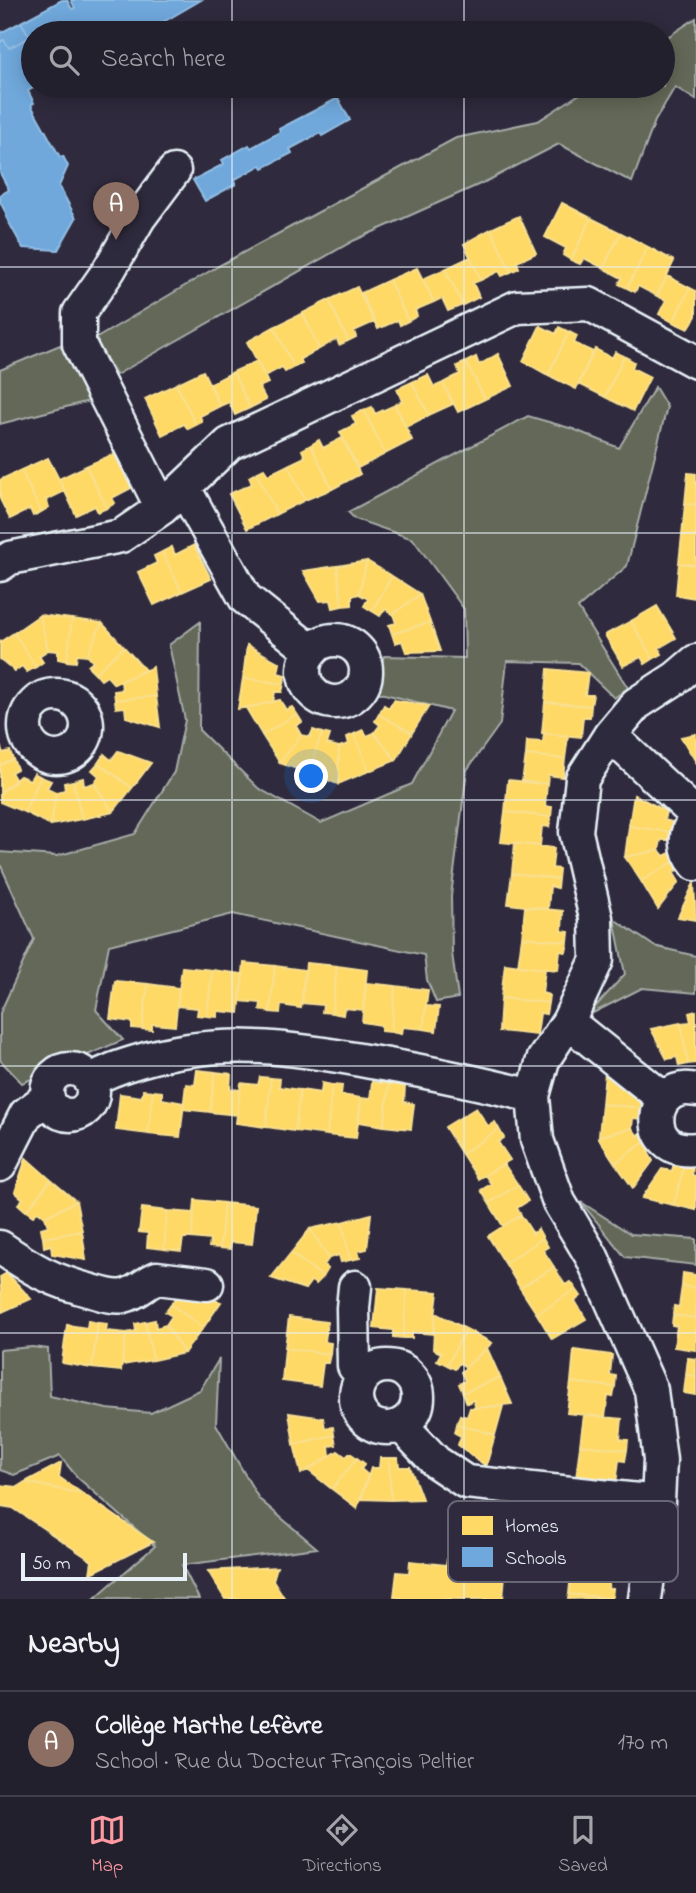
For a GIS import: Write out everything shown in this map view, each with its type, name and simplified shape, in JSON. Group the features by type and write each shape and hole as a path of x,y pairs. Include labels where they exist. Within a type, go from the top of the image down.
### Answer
{"street":[{"path":"174,171 139,218 109,270 79,313 79,344 173,498 245,598 311,651"},
{"path":"0,565 10,558 121,536 173,498 229,444 517,307 589,304 696,362"},
{"path":"658,1501 660,1460 651,1390 592,1257 559,1202 537,1140 533,1096 543,1060 568,1022 597,960 596,918 576,832 582,779 610,735 636,704 676,678 696,661"},
{"path":"610,735 696,817 687,833 686,843 688,853 696,864"},
{"path":"568,1022 664,1100"},
{"path":"0,1165 26,1114 47,1098 55,1111 70,1116 78,1114 85,1110 93,1096 90,1081 107,1070 164,1053 227,1045 277,1047 421,1071 533,1096"},
{"path":"696,1090 682,1089 672,1093 664,1100 657,1117 662,1136 677,1148 696,1149"},
{"path":"0,1247 34,1271 60,1283 104,1295 123,1296 139,1290 157,1278 207,1284"},
{"path":"355,1287 354,1366 363,1377"},
{"path":"390,1366 408,1374 414,1382 418,1401 415,1411 401,1425 382,1428 365,1419 356,1401 356,1393 363,1377 380,1367 390,1366"},
{"path":"401,1425 436,1462 466,1482 648,1501"}],"green space":[{"path":"696,18 696,100 675,87 675,32"},
{"path":"573,98 669,98 655,121 632,182 559,144 489,180 353,241 116,375 95,339 220,265 456,138 538,121"},
{"path":"60,345 93,400 0,424 0,370"},
{"path":"655,387 667,407 627,566 578,608 628,688 614,698 578,663 507,661 500,724 467,770 451,896 452,953 458,998 436,1002 427,980 424,955 233,914 109,945 96,1010 123,1040 22,1083 0,1060 0,1013 34,939 0,864 0,852 57,856 135,834 174,772 185,720 169,645 200,622 199,730 258,788 321,823 412,784 451,711 373,691 384,656 465,658 464,609 413,539 355,519 348,512 528,416 573,429 619,448"},
{"path":"614,919 654,946 696,956 696,993 642,988 587,1016 625,974"},
{"path":"581,1202 631,1234 696,1239 696,1265 625,1257"},
{"path":"32,1347 48,1349 50,1396 107,1409 151,1413 200,1390 219,1359 216,1424 259,1499 317,1548 182,1565 199,1599 95,1598 155,1546 77,1477 60,1456 14,1475 0,1470 0,1350"}],"building: Homes":[{"path":"562,203 591,218 571,260 563,255 566,248 545,237"},
{"path":"519,216 536,253 517,262 519,268 511,272 491,229"},
{"path":"591,218 621,233 603,268 584,258 580,264 571,260"},
{"path":"491,229 511,272 502,276 499,271 481,280 464,244"},
{"path":"621,233 648,247 627,288 619,284 622,278 603,268"},
{"path":"648,247 674,261 657,296 638,286 635,292 627,288"},
{"path":"470,257 481,280 473,283 479,297 463,305 445,269"},
{"path":"417,268 434,302 415,310 417,316 408,321 389,280"},
{"path":"445,269 463,305 448,311 442,298 434,302 423,279"},
{"path":"667,276 690,288 673,322 659,314 666,300 657,296"},
{"path":"389,280 408,321 400,325 398,320 378,329 361,293"},
{"path":"357,287 374,322 354,331 356,337 348,341 329,300"},
{"path":"690,288 696,291 696,316 688,329 673,322"},
{"path":"329,300 348,341 339,345 337,339 319,349 303,313"},
{"path":"303,313 319,349 300,359 302,363 294,367 274,327"},
{"path":"540,326 556,334 559,327 569,332 548,375 523,361"},
{"path":"274,327 294,367 285,372 282,367 265,376 247,342"},
{"path":"569,332 577,336 574,343 593,352 576,389 548,375"},
{"path":"595,349 612,358 615,352 624,356 605,397 579,384"},
{"path":"498,354 513,386 485,399 466,362 476,357 479,365"},
{"path":"624,356 634,362 632,368 650,377 633,411 605,397"},
{"path":"257,361 268,383 259,387 266,400 250,408 233,372"},
{"path":"466,362 485,399 458,412 443,383 460,374 457,366"},
{"path":"203,371 220,406 200,416 202,422 196,425 176,384"},
{"path":"233,372 250,408 235,415 229,402 220,406 210,384"},
{"path":"428,375 434,387 443,383 453,404 429,415 412,382"},
{"path":"412,382 429,415 406,427 395,405 402,401 397,389"},
{"path":"176,384 196,425 188,429 184,424 162,435 145,399"},
{"path":"395,405 412,440 385,454 364,410 372,407 375,414"},
{"path":"364,410 385,454 358,468 340,432 356,424 352,416"},
{"path":"342,438 360,474 332,489 311,445 319,440 323,448"},
{"path":"311,445 332,489 305,500 288,465 305,457 302,450"},
{"path":"114,454 131,488 112,498 115,503 107,508 86,466"},
{"path":"48,458 65,491 46,500 49,507 41,512 21,470"},
{"path":"288,465 305,500 277,514 256,473 264,469 268,475"},
{"path":"86,466 107,508 98,512 95,506 76,515 59,479"},
{"path":"21,470 41,512 33,516 30,509 10,519 0,499 0,480"},
{"path":"256,473 277,514 247,529 229,494 252,484 249,477"},
{"path":"688,473 696,474 696,505 685,504"},
{"path":"685,504 696,505 696,536 682,535"},
{"path":"682,535 696,536 696,565 679,563"},
{"path":"194,545 211,579 182,592 162,552 172,547 175,555"},
{"path":"162,552 182,592 154,605 138,572 157,563 154,556"},
{"path":"367,561 392,576 372,611 364,606 368,599 359,594"},
{"path":"367,561 359,594 352,596 352,605 342,606 337,566"},
{"path":"679,563 696,565 696,598 676,595"},
{"path":"337,566 342,606 333,608 331,600 320,601 303,571"},
{"path":"392,576 420,594 393,614 385,609 380,616 372,611"},
{"path":"420,594 430,622 392,634 389,625 396,623 393,614"},
{"path":"657,606 676,638 659,648 662,654 653,659 631,621"},
{"path":"40,615 72,619 67,661 58,659 58,651 48,650"},
{"path":"40,615 48,650 39,656 43,662 36,667 14,633"},
{"path":"72,619 102,623 87,655 77,654 76,662 67,661"},
{"path":"631,621 653,659 645,664 641,657 623,666 605,635"},
{"path":"430,622 440,651 406,652 402,641 395,643 392,634"},
{"path":"102,623 124,647 95,673 88,666 93,662 87,655"},
{"path":"14,633 36,667 27,672 22,666 15,671 0,659 0,642"},
{"path":"247,645 280,663 278,673 285,675 284,684 243,678"},
{"path":"124,647 145,670 114,684 107,676 101,680 95,673"},
{"path":"153,667 156,696 115,700 114,691 122,690 121,681"},
{"path":"548,669 588,673 585,695 593,695 591,706 545,702"},
{"path":"243,678 284,684 282,692 275,692 273,702 238,709"},
{"path":"156,696 160,727 126,717 125,707 116,708 115,700"},
{"path":"280,700 286,710 292,707 297,714 262,735 246,708"},
{"path":"394,700 429,706 412,733 379,714 384,705 389,708"},
{"path":"545,702 591,706 590,717 583,717 581,737 542,733"},
{"path":"297,714 302,722 296,726 301,735 280,763 262,735"},
{"path":"379,714 412,733 396,760 374,733 380,725 375,721"},
{"path":"313,730 322,733 308,773 280,763 301,735 310,737"},
{"path":"363,730 367,736 374,733 396,760 369,771 354,734"},
{"path":"322,733 330,735 327,744 339,747 338,784 308,773"},
{"path":"544,733 568,736 565,759 526,755 527,741 543,742"},
{"path":"354,734 369,771 338,784 339,747 349,744 347,737"},
{"path":"696,734 696,762 681,737"},
{"path":"0,745 3,753 10,751 13,759 0,765"},
{"path":"118,751 151,763 132,788 98,763 104,754 111,760"},
{"path":"526,755 565,759 563,777 548,775 547,784 522,782"},
{"path":"13,759 17,769 11,772 16,781 0,793 0,765"},
{"path":"98,763 132,788 113,812 94,783 99,776 92,770"},
{"path":"34,773 41,777 24,812 0,802 0,793 20,776 30,780"},
{"path":"41,777 51,781 47,788 56,792 51,825 24,812"},
{"path":"83,778 84,786 94,783 113,812 82,819 73,781"},
{"path":"508,780 547,784 545,806 552,807 551,817 505,812"},
{"path":"73,781 82,819 51,825 56,792 65,790 64,783"},
{"path":"634,795 666,811 664,820 672,822 670,832 629,826"},
{"path":"505,812 551,817 549,827 542,826 540,846 501,842"},
{"path":"629,826 670,832 669,840 661,840 659,850 625,857"},
{"path":"515,843 554,848 552,868 559,869 558,879 512,873"},
{"path":"659,850 664,856 670,853 675,861 641,881 625,857"},
{"path":"675,861 679,869 673,872 679,882 658,909 641,881"},
{"path":"512,873 558,879 557,888 550,886 548,909 508,904"},
{"path":"693,885 696,920 678,917"},
{"path":"525,907 563,911 562,931 569,932 568,942 522,937"},
{"path":"522,937 568,942 566,952 560,951 558,970 518,966"},
{"path":"244,963 275,966 270,1012 260,1010 261,1003 240,1001"},
{"path":"306,963 337,966 332,1013 322,1012 323,1005 302,1003"},
{"path":"505,964 545,969 542,993 549,995 548,1003 501,998"},
{"path":"275,966 305,970 301,1008 281,1005 280,1013 270,1012"},
{"path":"337,966 367,970 363,1010 344,1008 343,1015 332,1013"},
{"path":"182,967 212,970 207,1016 197,1015 198,1008 177,1006"},
{"path":"212,970 243,974 239,1013 218,1011 217,1017 207,1016"},
{"path":"115,981 148,984 142,1029 132,1028 132,1022 110,1019"},
{"path":"366,983 395,986 391,1032 381,1031 381,1025 362,1022"},
{"path":"148,984 179,988 175,1026 152,1024 152,1030 142,1029"},
{"path":"395,986 428,990 423,1029 402,1027 401,1034 391,1032"},
{"path":"501,998 548,1003 546,1014 540,1013 537,1035 499,1031"},
{"path":"426,1006 439,1007 436,1031 423,1029"},
{"path":"696,1011 696,1063 688,1064 681,1023 691,1022 689,1013"},
{"path":"681,1023 688,1064 679,1066 677,1057 667,1059 651,1029"},
{"path":"197,1070 215,1072 210,1112 183,1109 186,1084 195,1085"},
{"path":"215,1072 231,1074 230,1089 240,1090 237,1115 210,1112"},
{"path":"605,1073 636,1086 635,1098 643,1099 642,1108 602,1104"},
{"path":"260,1077 271,1078 266,1127 236,1123 241,1083 258,1085"},
{"path":"271,1078 280,1079 279,1087 300,1090 295,1131 266,1127"},
{"path":"372,1082 389,1084 384,1126 359,1122 361,1098 370,1099"},
{"path":"322,1083 332,1085 327,1135 295,1131 300,1090 321,1093"},
{"path":"389,1084 405,1086 404,1102 414,1104 411,1129 384,1126"},
{"path":"332,1085 342,1086 341,1095 361,1098 356,1138 327,1135"},
{"path":"143,1090 153,1091 148,1134 116,1130 120,1094 142,1097"},
{"path":"153,1091 162,1092 162,1099 184,1103 180,1137 148,1134"},
{"path":"602,1104 642,1108 641,1119 633,1118 632,1128 599,1136"},
{"path":"476,1108 488,1126 495,1122 499,1129 462,1154 445,1127"},
{"path":"632,1128 638,1136 643,1131 649,1139 615,1163 598,1137"},
{"path":"499,1129 504,1138 498,1142 510,1160 478,1179 462,1154"},
{"path":"649,1139 653,1147 648,1152 653,1161 633,1188 615,1163"},
{"path":"26,1158 51,1180 26,1211 18,1204 23,1199 15,1192"},
{"path":"674,1163 684,1165 674,1205 642,1198 662,1169 672,1171"},
{"path":"504,1164 518,1185 489,1203 481,1190 491,1184 485,1175"},
{"path":"684,1165 693,1167 692,1175 696,1176 696,1210 674,1205"},
{"path":"51,1180 76,1201 45,1217 38,1211 33,1216 26,1211"},
{"path":"518,1185 528,1201 517,1208 521,1215 503,1226 489,1203"},
{"path":"195,1200 224,1203 220,1248 209,1247 210,1240 192,1238"},
{"path":"76,1201 82,1231 43,1238 41,1228 48,1226 45,1217"},
{"path":"224,1203 256,1206 252,1244 231,1242 230,1249 220,1248"},
{"path":"142,1208 167,1211 164,1249 147,1247 148,1233 139,1232"},
{"path":"167,1211 194,1213 192,1238 183,1238 181,1251 164,1249"},
{"path":"371,1214 367,1249 358,1251 360,1258 350,1260 342,1222"},
{"path":"521,1215 533,1234 538,1229 543,1238 505,1263 488,1236"},
{"path":"342,1222 350,1260 341,1262 339,1255 329,1258 310,1229"},
{"path":"310,1229 329,1258 324,1265 328,1269 323,1277 291,1253"},
{"path":"82,1231 86,1260 52,1254 51,1245 44,1247 43,1238"},
{"path":"543,1238 548,1247 543,1250 554,1267 520,1288 505,1263"},
{"path":"291,1253 323,1277 316,1284 311,1281 305,1289 271,1278"},
{"path":"554,1267 565,1285 571,1282 576,1289 537,1314 520,1288"},
{"path":"7,1273 31,1299 2,1312 0,1277"},
{"path":"683,1273 696,1275 696,1288 682,1286"},
{"path":"682,1286 696,1288 696,1318 673,1315 674,1306 679,1307"},
{"path":"378,1288 407,1290 403,1338 393,1337 393,1330 374,1328"},
{"path":"576,1289 581,1296 575,1301 586,1319 552,1339 537,1314"},
{"path":"407,1290 438,1292 433,1334 412,1332 412,1338 403,1338"},
{"path":"188,1292 221,1302 203,1328 171,1304 177,1296 184,1299"},
{"path":"171,1304 203,1328 184,1353 166,1325 172,1316 165,1312"},
{"path":"435,1313 466,1329 447,1365 437,1360 441,1353 433,1349"},
{"path":"673,1315 696,1318 696,1350 674,1347 677,1326 672,1325"},
{"path":"289,1317 327,1322 325,1342 331,1343 330,1354 285,1348"},
{"path":"155,1320 156,1328 166,1325 184,1353 153,1360 145,1322"},
{"path":"88,1321 98,1323 92,1368 62,1363 67,1325 87,1328"},
{"path":"145,1322 153,1360 122,1365 126,1333 136,1331 135,1324"},
{"path":"98,1323 107,1324 106,1331 126,1333 121,1371 92,1368"},
{"path":"466,1329 492,1343 466,1367 459,1363 455,1369 447,1365"},
{"path":"285,1348 330,1354 328,1363 323,1363 320,1386 282,1381"},
{"path":"487,1348 500,1377 463,1393 459,1384 465,1381 461,1372"},
{"path":"574,1350 612,1355 610,1375 616,1376 615,1387 571,1382"},
{"path":"688,1358 696,1359 696,1376 686,1375"},
{"path":"686,1375 696,1376 696,1395 684,1393"},
{"path":"500,1377 512,1404 476,1408 473,1400 467,1403 463,1393"},
{"path":"571,1382 615,1387 613,1397 608,1396 605,1417 567,1413"},
{"path":"503,1406 495,1435 457,1424 460,1415 467,1417 470,1408"},
{"path":"289,1413 323,1418 325,1428 333,1427 334,1435 294,1444"},
{"path":"584,1415 622,1419 620,1439 628,1440 627,1450 580,1445"},
{"path":"457,1424 495,1435 486,1466 458,1445 461,1436 455,1433"},
{"path":"334,1435 336,1445 329,1446 330,1456 301,1474 294,1444"},
{"path":"580,1445 627,1450 625,1461 619,1460 616,1484 576,1479"},
{"path":"338,1451 346,1457 350,1453 357,1458 332,1489 308,1470"},
{"path":"357,1458 365,1464 361,1469 368,1475 357,1508 332,1489"},
{"path":"380,1458 389,1458 391,1500 361,1499 371,1468 379,1468"},
{"path":"389,1458 398,1458 399,1467 410,1467 422,1499 391,1500"},
{"path":"61,1463 59,1477 83,1494 25,1482"},
{"path":"25,1482 83,1494 153,1542 90,1574 92,1561 13,1508 0,1506 0,1485 17,1487"},
{"path":"448,1559 448,1582 504,1582 503,1599 394,1597 397,1572 409,1573 410,1561 446,1565"},
{"path":"277,1567 273,1580 285,1599 225,1599 208,1571"},
{"path":"570,1582 609,1582 608,1589 613,1589 612,1598 569,1594"},
{"path":"569,1594 612,1598 568,1599"}],"building: Schools":[{"path":"62,0 67,0 72,9 75,8 71,0 201,0 165,21 23,21"},
{"path":"21,22 21,42 9,48 4,40 0,42 0,33"},
{"path":"4,40 9,48 21,42 21,98 32,98 34,103 31,105 60,157 63,156 68,166 59,186 76,218 58,250 23,248 0,202 0,195 9,190 0,173 0,42"},
{"path":"338,98 350,120 322,136 320,133 290,149 292,153 263,168 261,165 234,180 236,184 205,201 193,180 224,164 222,160 249,145 251,148 280,132 279,129"}],"place":[{"name":"Collège Marthe Lefèvre","path":"116,240"}]}
